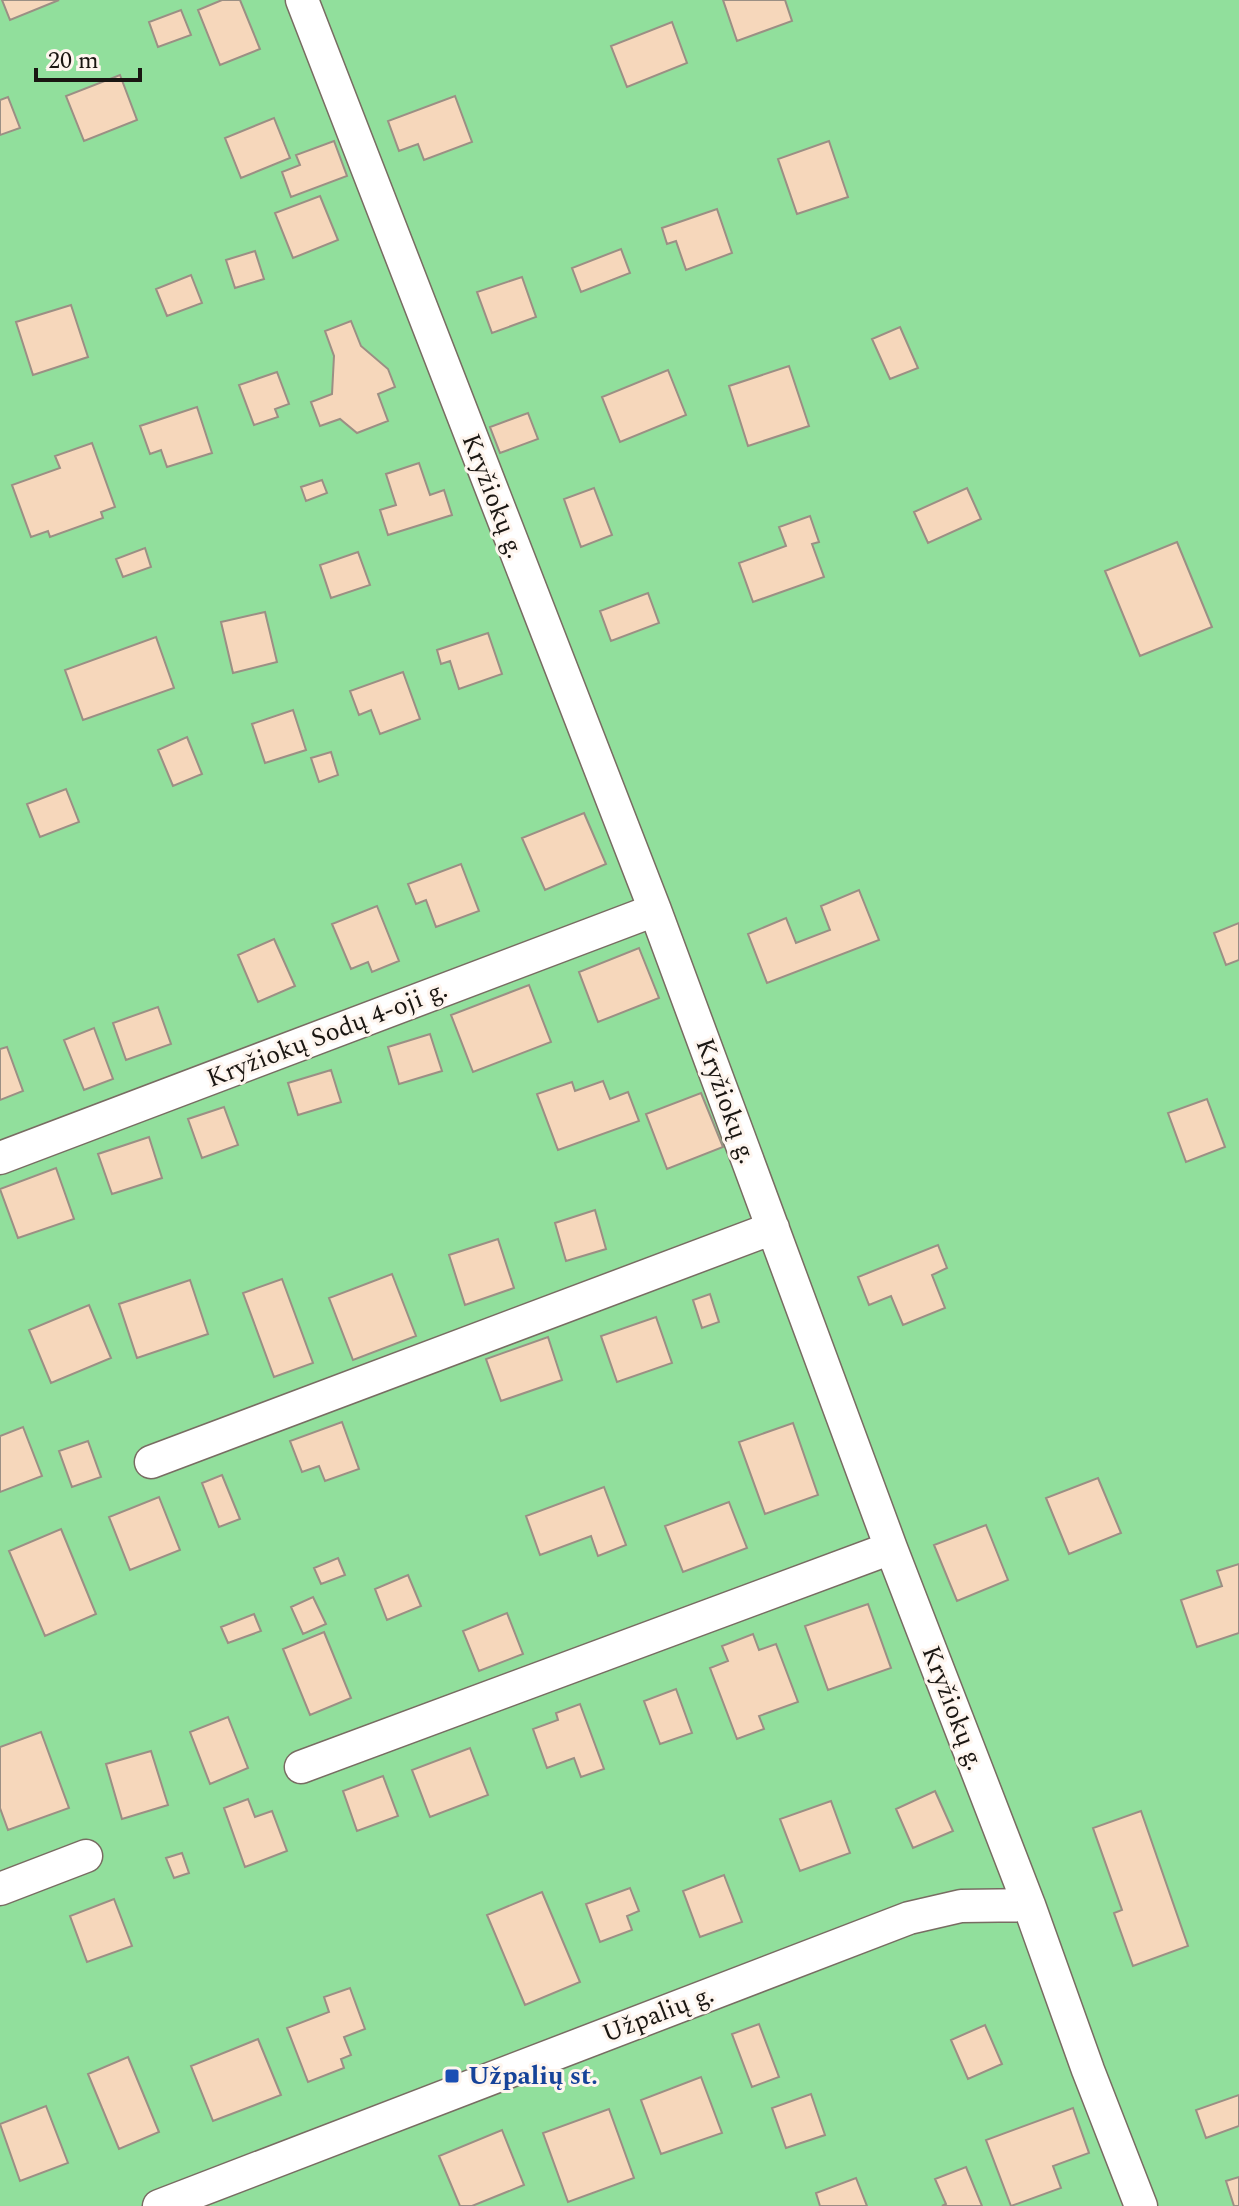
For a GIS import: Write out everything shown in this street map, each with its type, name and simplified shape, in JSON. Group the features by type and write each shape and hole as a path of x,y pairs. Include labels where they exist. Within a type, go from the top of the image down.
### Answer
{"street":[{"name":"Kryžiokų g.","path":"302,0 655,910 891,1548 1141,2206"},
{"name":"Kryžiokų Sodų 4-oji g.","path":"0,1158 655,910"},
{"path":"151,1462 773,1228"},
{"path":"301,1767 891,1548"},
{"path":"0,1889 86,1856"},
{"name":"Užpalių g.","path":"159,2206 909,1918 961,1906 1029,1905"}],"green space":[{"path":"0,0 1239,0 1239,2206 0,2206"}],"building":[{"path":"2,0 59,0 10,20"},
{"path":"222,0 240,0 260,49 220,65 198,10"},
{"path":"723,0 785,0 792,21 737,41"},
{"path":"181,10 191,35 158,47 149,22"},
{"path":"672,22 687,63 627,87 611,46"},
{"path":"120,75 137,120 84,141 66,96"},
{"path":"455,96 472,142 424,160 418,144 399,151 388,121"},
{"path":"8,97 20,128 0,135 0,100"},
{"path":"274,118 290,158 241,178 225,138"},
{"path":"334,141 347,176 291,197 282,172 300,165 296,155"},
{"path":"829,141 848,197 797,214 778,159"},
{"path":"320,196 338,240 293,258 275,213"},
{"path":"717,209 732,253 686,270 676,241 667,244 662,228"},
{"path":"621,249 630,273 581,292 572,268"},
{"path":"255,251 264,279 235,288 226,260"},
{"path":"191,275 202,303 167,316 156,289"},
{"path":"522,277 536,317 492,333 477,292"},
{"path":"71,305 88,357 33,375 16,322"},
{"path":"351,321 361,346 388,369 395,387 378,394 388,421 357,433 340,419 320,426 311,402 332,394 334,356 325,331"},
{"path":"900,327 918,368 890,379 872,339"},
{"path":"789,366 809,426 748,446 729,386"},
{"path":"668,370 686,415 620,442 602,397"},
{"path":"277,372 289,404 275,409 278,417 254,425 239,385"},
{"path":"197,407 212,453 167,467 161,450 150,454 140,426"},
{"path":"528,413 538,439 500,453 490,427"},
{"path":"92,443 115,507 101,512 103,518 50,537 48,531 31,537 12,485 60,468 55,456"},
{"path":"419,463 430,495 444,490 452,515 388,535 380,510 396,505 386,474"},
{"path":"322,480 327,493 306,501 301,487"},
{"path":"594,488 612,535 581,547 564,499"},
{"path":"967,488 981,519 928,543 914,512"},
{"path":"810,516 819,542 812,544 824,577 753,602 739,563 786,546 779,527"},
{"path":"1177,542 1212,627 1140,656 1105,571"},
{"path":"145,548 151,567 123,577 116,559"},
{"path":"358,552 370,585 331,598 320,565"},
{"path":"648,593 659,623 611,641 600,611"},
{"path":"265,612 277,662 233,673 221,622"},
{"path":"488,633 502,674 459,689 450,661 441,664 437,650"},
{"path":"156,637 174,688 83,720 65,670"},
{"path":"403,672 420,719 380,734 371,710 359,715 350,691"},
{"path":"293,710 306,750 265,763 252,724"},
{"path":"187,737 202,774 173,786 158,750"},
{"path":"331,752 338,775 319,782 311,758"},
{"path":"66,789 79,822 40,837 27,804"},
{"path":"584,813 606,864 545,890 522,838"},
{"path":"461,864 479,911 436,927 426,900 416,904 408,884"},
{"path":"859,890 879,940 767,983 748,934 786,918 796,943 830,930 821,906"},
{"path":"377,906 399,961 372,972 368,962 351,969 332,924"},
{"path":"1239,923 1239,960 1226,965 1214,933"},
{"path":"274,939 295,986 258,1002 238,955"},
{"path":"639,948 659,998 598,1022 579,972"},
{"path":"529,985 551,1042 473,1072 451,1015"},
{"path":"158,1007 171,1044 126,1060 113,1023"},
{"path":"94,1028 113,1079 84,1090 64,1040"},
{"path":"430,1034 442,1071 399,1084 388,1047"},
{"path":"7,1047 23,1091 0,1100 0,1049"},
{"path":"331,1070 341,1102 298,1115 288,1083"},
{"path":"603,1081 610,1099 628,1092 639,1121 558,1150 537,1094 572,1082 575,1091"},
{"path":"701,1093 723,1147 667,1169 646,1114"},
{"path":"1207,1099 1225,1147 1186,1162 1168,1113"},
{"path":"224,1107 238,1145 202,1158 188,1119"},
{"path":"149,1137 162,1178 112,1194 98,1154"},
{"path":"56,1168 74,1219 18,1238 0,1189"},
{"path":"595,1210 606,1249 566,1261 555,1223"},
{"path":"498,1239 514,1288 465,1305 449,1255"},
{"path":"938,1245 947,1268 932,1275 945,1308 903,1325 891,1296 869,1305 858,1277"},
{"path":"392,1274 416,1336 353,1360 329,1298"},
{"path":"282,1279 313,1363 274,1377 243,1293"},
{"path":"190,1280 208,1334 137,1358 119,1304"},
{"path":"710,1294 719,1322 702,1328 693,1300"},
{"path":"89,1305 111,1358 51,1383 29,1330"},
{"path":"656,1317 672,1363 617,1382 601,1336"},
{"path":"548,1337 562,1380 501,1401 486,1359"},
{"path":"342,1422 359,1469 325,1481 319,1466 302,1472 290,1441"},
{"path":"793,1423 818,1495 765,1514 739,1442"},
{"path":"23,1427 42,1476 0,1492 0,1436"},
{"path":"88,1441 101,1477 72,1487 59,1451"},
{"path":"222,1475 240,1519 219,1527 202,1483"},
{"path":"1098,1478 1121,1533 1069,1554 1046,1498"},
{"path":"604,1487 626,1545 598,1556 591,1536 540,1555 526,1516"},
{"path":"159,1497 180,1550 130,1570 109,1517"},
{"path":"729,1502 747,1548 683,1572 665,1526"},
{"path":"986,1525 1008,1580 957,1601 934,1545"},
{"path":"61,1529 96,1614 45,1636 9,1551"},
{"path":"338,1558 345,1575 321,1584 314,1568"},
{"path":"1239,1564 1239,1633 1197,1647 1181,1600 1222,1586 1217,1571"},
{"path":"408,1575 421,1606 387,1620 375,1589"},
{"path":"313,1597 326,1624 303,1634 291,1607"},
{"path":"868,1604 891,1668 828,1690 805,1626"},
{"path":"507,1613 523,1654 479,1671 463,1631"},
{"path":"254,1614 261,1631 228,1643 221,1627"},
{"path":"324,1632 351,1698 310,1715 283,1649"},
{"path":"753,1634 759,1650 776,1644 798,1702 759,1716 764,1729 737,1739 710,1668 728,1661 722,1646"},
{"path":"676,1689 692,1733 660,1744 644,1701"},
{"path":"580,1704 604,1769 581,1777 574,1758 547,1768 533,1729 558,1720 556,1713"},
{"path":"228,1717 248,1768 210,1784 190,1732"},
{"path":"41,1732 69,1808 8,1830 0,1808 0,1747"},
{"path":"470,1748 488,1795 430,1817 412,1770"},
{"path":"151,1751 168,1805 122,1819 106,1764"},
{"path":"383,1776 398,1816 357,1831 343,1791"},
{"path":"935,1791 953,1831 913,1848 896,1809"},
{"path":"248,1799 255,1817 272,1811 287,1851 245,1867 224,1808"},
{"path":"831,1801 850,1853 800,1871 780,1819"},
{"path":"1141,1811 1188,1946 1133,1966 1114,1913 1122,1910 1093,1828"},
{"path":"182,1853 189,1873 174,1878 166,1858"},
{"path":"724,1875 742,1922 700,1937 683,1891"},
{"path":"630,1888 639,1911 627,1916 632,1930 600,1942 586,1904"},
{"path":"542,1892 580,1982 525,2005 487,1915"},
{"path":"114,1899 132,1946 87,1962 70,1916"},
{"path":"350,1988 365,2029 344,2037 351,2055 341,2059 344,2068 308,2082 287,2028 329,2012 324,1997"},
{"path":"759,2024 779,2077 752,2087 732,2034"},
{"path":"985,2025 1002,2064 968,2079 951,2040"},
{"path":"258,2039 281,2095 213,2121 191,2066"},
{"path":"128,2057 159,2132 119,2149 88,2074"},
{"path":"701,2077 722,2133 661,2154 641,2100"},
{"path":"811,2094 825,2135 786,2148 772,2108"},
{"path":"1239,2095 1239,2126 1206,2138 1196,2110"},
{"path":"46,2106 68,2163 20,2181 0,2124"},
{"path":"1073,2108 1089,2153 1053,2166 1061,2188 1011,2206 986,2140"},
{"path":"609,2109 634,2178 568,2202 543,2133"},
{"path":"502,2130 524,2185 472,2206 460,2206 439,2156"},
{"path":"966,2167 982,2206 942,2206 946,2204 935,2179"},
{"path":"1239,2177 1239,2206 1234,2206 1226,2181"},
{"path":"856,2178 867,2206 820,2206 816,2193"}],"place":[{"name":"Užpalių st.","path":"452,2076"}]}
